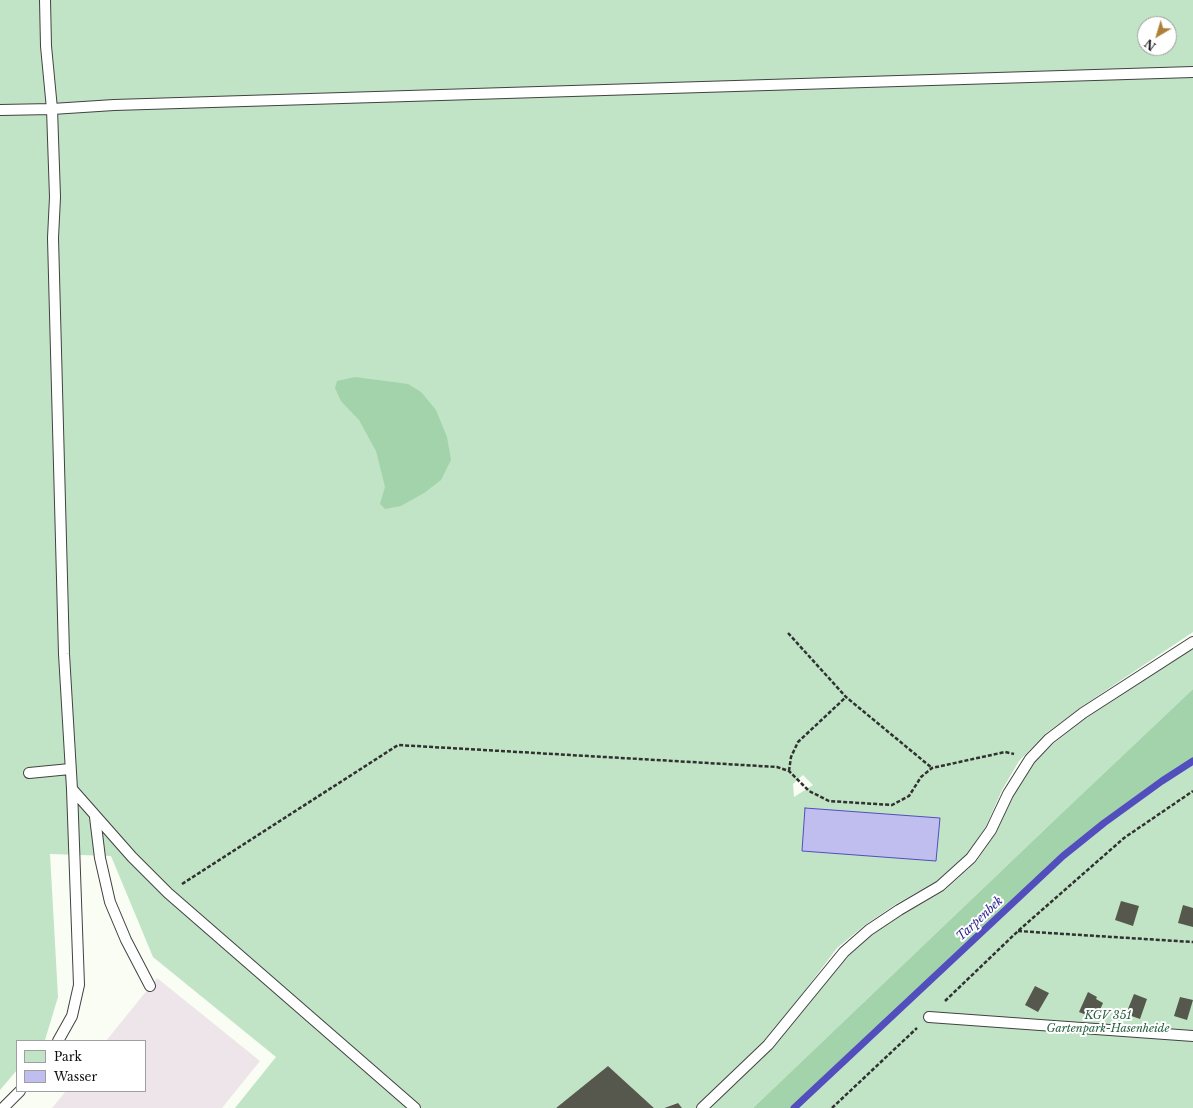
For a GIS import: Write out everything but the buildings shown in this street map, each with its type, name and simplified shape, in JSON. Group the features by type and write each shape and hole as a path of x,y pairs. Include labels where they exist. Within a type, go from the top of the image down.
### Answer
{"lane":[{"path":"44,0 46,46 52,109 55,197 53,238 64,630 72,789 79,985 72,1016 59,1040"},
{"path":"0,110 52,109 122,104 1193,72"},
{"path":"702,1108 768,1045 844,952 869,930 940,886 971,858 991,830 1008,794 1030,759 1049,740 1083,713 1193,642"},
{"path":"29,773 70,769"},
{"path":"72,789 95,817 168,893 415,1108"},
{"path":"95,817 100,858 110,902 126,940 150,986"},
{"path":"929,1017 1193,1036"},
{"path":"4,1108 19,1092"}],"path":[{"path":"788,633 846,697 932,768"},
{"path":"789,771 791,757 798,742 846,697"},
{"path":"168,893 398,745 777,767 789,771 809,791 829,801 892,805 909,796 921,777 932,768 1005,752 1030,759"},
{"path":"832,1108 1018,931 1124,838 1193,791"},
{"path":"1018,931 1193,942"}],"shaded area":[{"path":"157,978 260,1061 222,1108 52,1108 65,1092 146,1092 146,1040 107,1040"}],"green space":[{"path":"0,0 1193,0 1193,632 1081,707 1046,733 1019,761 1002,790 986,826 967,854 937,881 896,904 865,925 837,948 766,1042 696,1108 682,1108 677,1103 663,1108 654,1108 608,1066 556,1108 235,1108 276,1057 153,957 111,856 50,854 58,997 45,1040 16,1040 16,1071 0,1090","holes":["803,775 813,785 794,797 793,784"]},
{"path":"355,377 408,384 421,392 436,410 447,437 451,460 441,480 424,493 401,506 385,509 380,504 385,487 376,451 359,420 341,401 335,388 337,381"},
{"path":"1193,649 1193,689 753,1108 710,1108 771,1049 847,957 872,935 900,916 944,891 976,862 996,833 1013,796 1035,762 1052,745 1085,719"},
{"path":"1193,689 1193,761 1162,781 1104,823 1063,856 795,1108 753,1108 1063,812"},
{"name":"KGV 351 Gartenpark-Hasenheide","path":"1193,761 1193,1108 795,1108 1063,856 1104,823 1162,781"}],"water":[{"path":"805,808 940,818 936,861 802,851"}],"waterway":[{"name":"Tarpenbek","path":"794,1108 1063,856 1104,823 1162,781 1193,761"}]}
